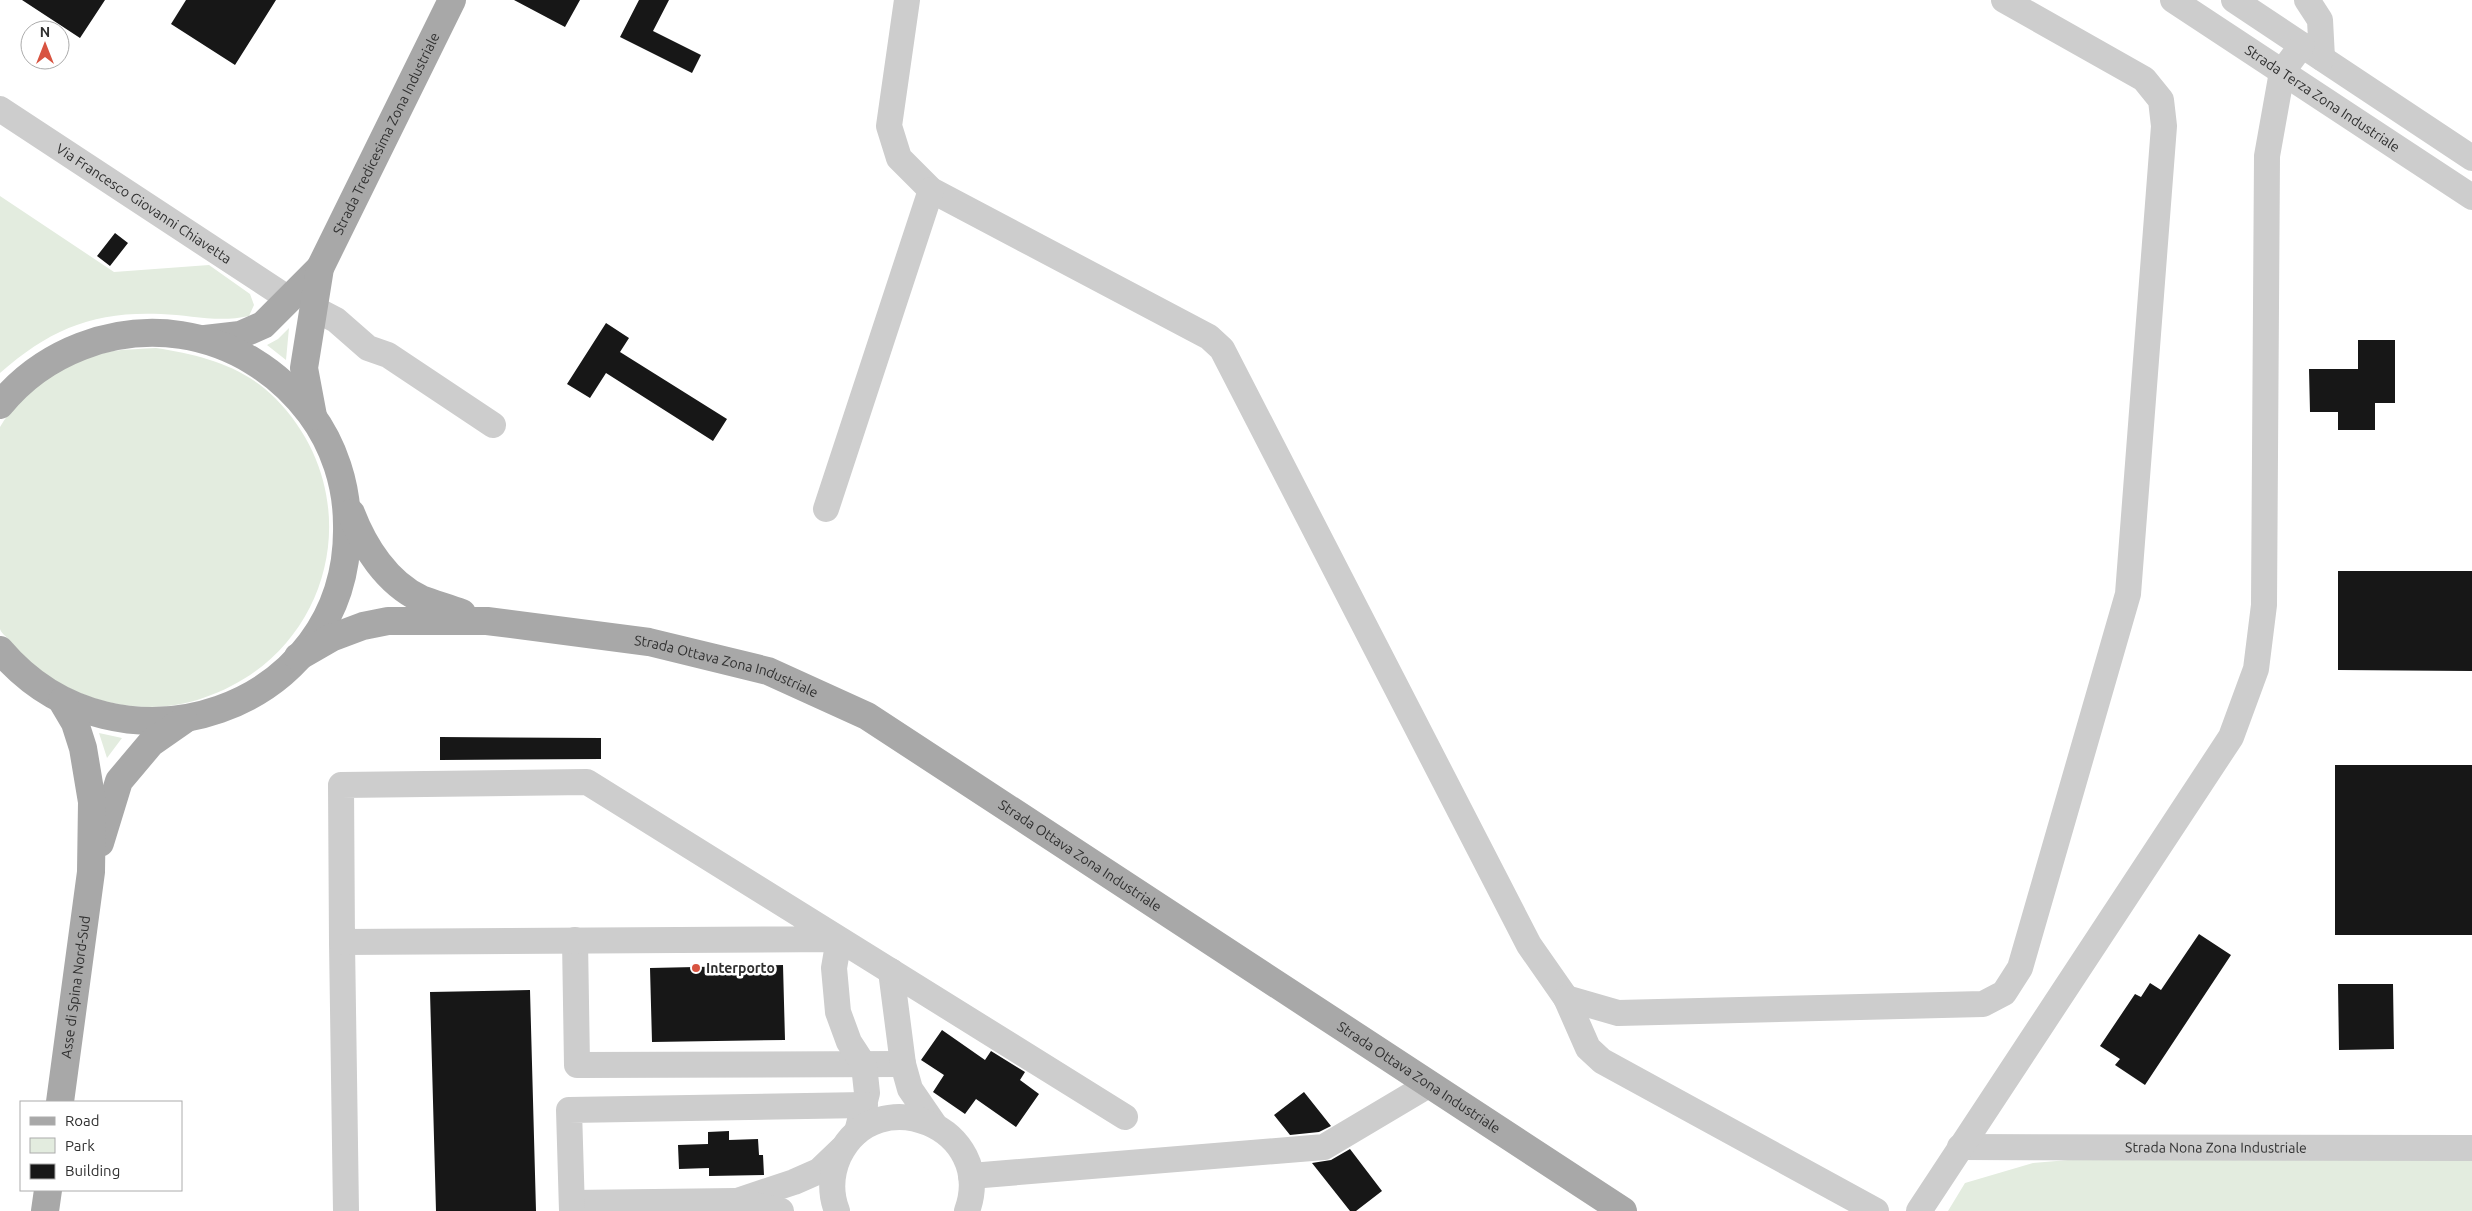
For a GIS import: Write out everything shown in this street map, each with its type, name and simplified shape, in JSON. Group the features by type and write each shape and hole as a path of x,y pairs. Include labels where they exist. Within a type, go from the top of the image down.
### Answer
{"main road":[{"name":"Strada Tredicesima Zona Industriale","path":"313,417 304,368 301,304 452,0"},
{"path":"201,339 240,335 263,325 301,304"},
{"path":"2,401 40,368 66,352 95,342 125,335 155,333 201,339 230,349 257,364 282,382 313,417 334,456 346,500 360,539 388,575 420,598 487,621"},
{"path":"0,650 23,674 62,700 91,713 122,720 154,722 185,720 241,702 266,686 298,657 317,632 337,591 347,546 346,500"},
{"path":"298,657 330,638 363,626 404,621 487,621"},
{"name":"Strada Ottava Zona Industriale","path":"487,621 648,642 768,671 867,716 1623,1211"},
{"path":"62,700 75,722 83,748 92,802 91,872"},
{"path":"91,872 118,781 151,743 185,720"},
{"name":"Asse di Spina Nord-Sud","path":"60,1101 91,872"},
{"path":"46,1211 48,1191"}],"street":[{"path":"907,0 889,126 899,158 931,190 1209,337 1222,349 1529,945 1566,998 1588,1048 1602,1061 1876,1211"},
{"path":"1566,998 1618,1013 1984,1004 2004,993 2020,968 2128,594 2164,126 2160,100 2144,78 2004,0"},
{"name":"Strada Terza Zona Industriale","path":"2173,0 2472,198"},
{"path":"2234,0 2472,158"},
{"path":"1918,1211 2231,737 2256,670 2264,605 2267,156 2282,72 2312,52 2320,20 2307,0"},
{"name":"Via Francesco Giovanni Chiavetta","path":"0,109 301,304 336,320 368,348 388,355 493,425"},
{"path":"826,508 931,190"},
{"path":"346,1211 341,785 587,782 1125,1117"},
{"path":"342,942 839,939"},
{"path":"837,1211 832,1184 835,1166 850,1140 865,1105 867,1093 864,1065 849,1042 838,1012 834,968 839,939"},
{"path":"576,940 576,1065 903,1064"},
{"path":"891,971 903,1064 910,1089 934,1124"},
{"path":"971,1176 1324,1147 1430,1084"},
{"path":"781,1211 736,1201 572,1207 569,1110 865,1105"},
{"path":"736,1201 794,1182 819,1171 850,1140 875,1122 895,1117 915,1118 934,1124 951,1136 964,1155 971,1176 971,1200 967,1211"},
{"name":"Strada Nona Zona Industriale","path":"1960,1147 2472,1148"}],"green space":[{"path":"0,196 114,272 209,265 250,294 254,305 249,316 215,319 161,314 137,314 94,320 55,334 0,373"},
{"path":"289,328 286,360 267,345 278,339"},
{"path":"156,348 189,354 220,363 249,377 275,398 305,437 323,480 329,525 324,569 308,610 283,647 247,677 203,698 172,705 141,707 95,698 59,683 32,664 16,649 0,629 0,427 9,413 34,388 64,369 80,361 113,351"},
{"path":"99,733 122,738 107,758"},
{"path":"2068,1160 2472,1160 2472,1211 1948,1211 1965,1183 2033,1163"}],"building":[{"path":"22,0 105,0 80,38 70,31 70,20 53,20"},
{"path":"186,0 276,0 235,65 171,24"},
{"path":"514,0 580,0 565,27"},
{"path":"639,0 669,0 653,31 701,55 692,73 620,37"},
{"path":"115,233 128,243 110,266 97,256"},
{"path":"606,323 629,338 620,352 727,419 713,441 606,373 590,398 567,384"},
{"path":"2358,340 2395,340 2395,403 2375,403 2375,430 2338,430 2338,412 2310,412 2309,369 2358,369"},
{"path":"2338,571 2472,571 2472,671 2338,670"},
{"path":"440,737 601,738 601,759 440,760"},
{"path":"2335,765 2472,765 2472,935 2335,935"},
{"path":"2199,934 2231,955 2145,1085 2115,1065 2120,1059 2100,1046 2135,994 2141,997 2150,983 2161,990"},
{"path":"783,965 785,1040 652,1042 650,968"},
{"path":"2338,984 2393,984 2394,1049 2339,1050"},
{"path":"530,990 536,1211 436,1211 430,992"},
{"path":"942,1030 985,1060 991,1051 1025,1072 1020,1080 1039,1094 1016,1127 976,1099 965,1114 933,1092 944,1075 921,1060"},
{"path":"1304,1092 1331,1126 1319,1132 1290,1135 1274,1115"},
{"path":"729,1131 729,1140 758,1139 759,1155 763,1155 764,1175 709,1176 709,1168 679,1169 678,1145 708,1144 708,1132"},
{"path":"1350,1149 1382,1191 1356,1211 1350,1211 1312,1163 1331,1160"}],"place":[{"name":"Interporto","path":"696,968"}]}
